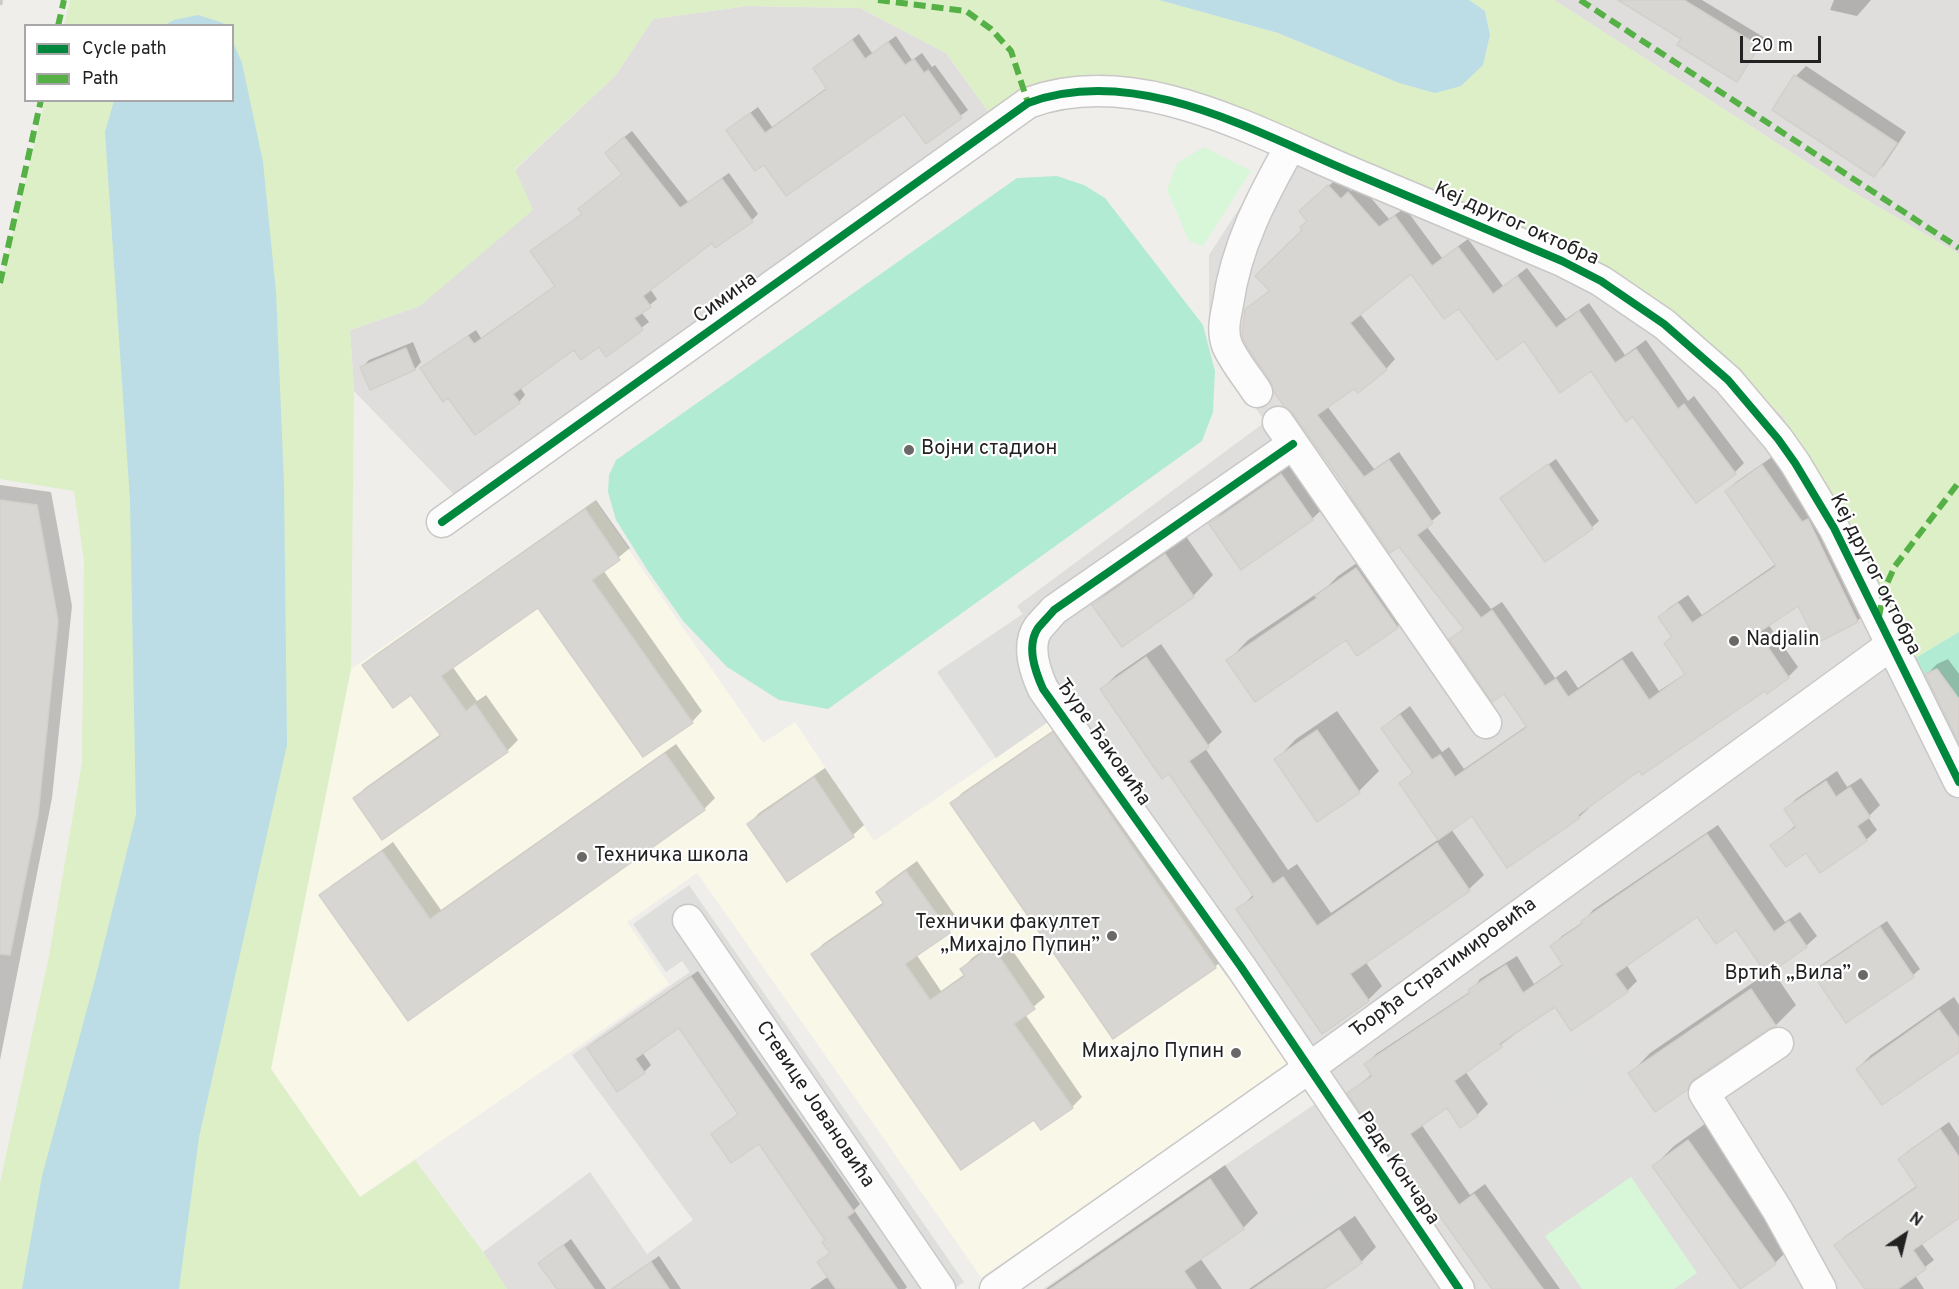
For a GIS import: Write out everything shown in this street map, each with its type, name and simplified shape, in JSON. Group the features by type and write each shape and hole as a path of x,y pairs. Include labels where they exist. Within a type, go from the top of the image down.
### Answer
{"street":[{"name":"Кеј другог октобра","path":"1028,104 1066,93 1127,93 1204,110 1562,261 1601,281 1664,324 1728,380 1756,411 1795,463 1834,528 1959,782"},
{"name":"Симина","path":"442,522 1028,104"},
{"path":"1257,392 1227,346 1224,324 1230,283 1237,258 1259,202 1290,147"},
{"name":"Ђуре Ђаковића","path":"1309,1068 1043,689 1036,674 1033,643 1037,630 1054,610 1286,433 1486,723"},
{"name":"Ђорђа Стратимировића","path":"994,1289 1309,1068 1891,645"},
{"name":"Стевице Јовановића","path":"688,921 940,1289"},
{"path":"1778,1043 1704,1093 1778,1211 1821,1289"},
{"name":"Раде Кончара","path":"1309,1068 1458,1289"}],"shaded area":[{"path":"1554,0 1959,0 1959,254 1853,192"},
{"path":"747,6 860,8 946,53 998,125 465,506 354,391 350,330 420,306 515,170 616,75 653,19"},
{"path":"1291,128 1629,281 1783,416 1878,620 1959,782 1959,1289 1043,1289 1340,1087 1017,606 1265,422 1209,338 1209,255"},
{"path":"595,501 763,743 795,722 874,841 1051,720 1290,1069 981,1277 697,873 627,922 669,984 360,1197 271,1069 351,669"},
{"path":"1027,611 1262,952 1227,977 1051,720 996,758 937,672"},
{"path":"689,885 964,1282 954,1289 909,1289 682,961 666,972 633,924"},
{"path":"694,969 915,1289 507,1289 483,1252 590,1172 647,1254 693,1220 572,1055"},
{"path":"1563,1021 1602,1073 1555,1108 1516,1056"},
{"path":"1343,1178 1352,1192 1259,1255 1250,1241"}],"green space":[{"path":"70,0 1159,0 1278,33 1399,83 1435,93 1483,65 1490,34 1485,11 1469,0 1554,0 1853,192 1959,254 1959,632 1902,666 1852,550 1783,416 1629,281 1291,128 1193,91 1095,74 988,111 946,53 860,8 747,6 653,19 616,75 515,169 533,210 420,306 350,330 354,391 351,669 271,1069 360,1197 415,1160 483,1252 507,1289 0,1289 0,1183 49,956 82,762 84,561 74,491 0,479 0,286 45,102 234,102 234,24 64,24"},
{"path":"1204,147 1251,171 1203,246 1189,241 1167,190 1177,163"},
{"name":"Војни стадион","path":"1057,176 1084,185 1105,198 1203,325 1215,371 1213,412 1202,441 828,709 779,700 727,667 683,621 648,571 616,520 608,492 609,475 616,460 1017,178"},
{"path":"1959,632 1959,781 1902,666"},
{"path":"1631,1177 1697,1273 1674,1289 1582,1289 1545,1236"}],"water":[{"path":"1159,0 1469,0 1485,11 1490,35 1483,65 1461,86 1435,93 1399,83 1278,33"},
{"path":"198,15 224,24 167,24 174,20"},
{"path":"234,44 242,63 263,162 276,292 284,484 287,745 199,1137 179,1289 22,1289 42,1176 96,976 136,815 130,500 105,132 114,102 234,102"}],"building":[{"path":"1618,0 1684,0 1759,46 1737,82 1677,45 1681,39"},
{"path":"852,40 865,59 888,42 905,65 914,59 924,73 928,70 962,118 926,144 904,114 786,196 764,165 755,171 726,130 750,113 765,133 827,89 813,68"},
{"path":"1794,75 1897,143 1874,177 1772,110"},
{"path":"624,137 680,208 722,179 753,222 715,248 712,243 643,296 651,307 634,318 643,330 606,357 599,347 581,360 574,350 513,394 520,403 475,435 448,398 443,402 420,368 468,336 474,344 555,286 530,251 582,214 578,209 622,174 605,153"},
{"path":"1328,185 1341,199 1348,192 1379,227 1395,216 1432,266 1458,247 1493,294 1517,276 1556,328 1579,311 1615,363 1636,349 1678,409 1684,404 1736,474 1696,503 1633,417 1626,422 1591,371 1560,393 1524,341 1497,360 1459,309 1444,319 1411,274 1350,323 1387,370 1358,393 1354,389 1317,415 1364,477 1389,460 1433,523 1417,535 1481,618 1492,610 1545,686 1556,679 1568,697 1622,660 1649,700 1685,674 1664,643 1672,637 1658,617 1678,603 1692,623 1776,566 1725,491 1762,465 1802,522 1808,519 1858,622 1817,643 1798,606 1758,633 1789,678 1767,694 1765,691 1642,775 1639,771 1578,815 1580,818 1507,868 1472,816 1438,840 1399,783 1413,773 1381,728 1400,715 1432,760 1440,755 1455,777 1527,727 1504,694 1492,702 1449,639 1464,629 1399,547 1390,553 1292,412 1284,406 1274,392 1271,382 1242,336 1245,309 1270,291 1255,276 1302,230 1300,227 1307,221 1299,211"},
{"path":"406,348 415,370 370,390 360,367"},
{"path":"1548,464 1593,529 1545,562 1500,498"},
{"path":"1281,474 1313,520 1241,570 1209,524"},
{"path":"0,500 37,505 58,621 38,816 10,955 0,954"},
{"path":"585,509 620,560 592,580 693,723 643,757 538,608 441,676 466,711 475,704 508,752 382,840 353,798 441,736 411,695 393,708 362,665"},
{"path":"1165,554 1194,597 1122,647 1092,605"},
{"path":"1356,568 1398,628 1357,656 1346,640 1255,702 1226,660 1317,598 1315,596"},
{"path":"1146,657 1209,747 1189,761 1273,884 1283,877 1317,926 1437,843 1470,891 1350,974 1369,1001 1322,1034 1236,909 1254,897 1169,774 1162,779 1100,689"},
{"path":"1937,669 1959,699 1959,743 1925,674"},
{"path":"1317,730 1360,793 1317,822 1274,759"},
{"path":"1053,732 1216,968 1113,1039 950,803"},
{"path":"665,753 705,810 408,1021 319,895 382,851 430,919"},
{"path":"814,777 854,837 787,882 747,824"},
{"path":"1826,781 1836,797 1850,787 1870,817 1857,826 1867,841 1820,873 1806,853 1786,867 1770,845 1796,827 1784,809"},
{"path":"1707,834 1774,932 1789,921 1807,947 1767,975 1736,930 1716,944 1697,917 1615,974 1628,992 1571,1031 1555,1007 1499,1044 1502,1047 1454,1081 1478,1116 1460,1128 1447,1108 1410,1134 1459,1205 1474,1194 1543,1289 1492,1289 1433,1207 1427,1211 1347,1093 1372,1076 1364,1064 1470,993 1468,990 1506,965 1523,993 1563,965 1550,946 1583,923 1581,921"},
{"path":"906,871 950,933 905,964 930,1000 965,976 960,969 992,946 1035,1009 1014,1024 1073,1108 1041,1130 1034,1120 961,1170 811,954 884,904 876,892"},
{"name":"Вртић „Вила”","path":"1880,927 1914,977 1846,1023 1812,973"},
{"path":"691,977 854,1212 847,1217 897,1289 836,1289 817,1262 830,1253 822,1242 825,1240 759,1144 731,1163 711,1134 738,1114 679,1028 635,1059 645,1073 617,1092 587,1048"},
{"path":"1751,989 1776,1026 1768,1029 1694,1079 1687,1090 1655,1112 1628,1073"},
{"path":"1939,1010 1959,1038 1959,1052 1882,1105 1856,1069"},
{"path":"1940,1129 1959,1157 1959,1218 1913,1250 1926,1269 1898,1289 1865,1289 1834,1245 1917,1187 1898,1159"},
{"path":"1688,1140 1776,1264 1740,1289 1652,1166"},
{"path":"1210,1179 1244,1229 1184,1271 1196,1289 1050,1289"},
{"path":"1339,1230 1362,1263 1324,1289 1253,1289"},
{"path":"563,1245 594,1289 557,1289 538,1263"},
{"path":"651,1262 669,1289 612,1289"}],"railway":[{"path":"0,5 1,0"}],"marked path":[{"path":"58,24 64,0"},
{"path":"878,0 966,11 991,29 1011,51 1028,103"},
{"path":"1580,0 1959,248"},
{"path":"0,283 41,102"},
{"path":"1879,617 1884,590 1895,566 1959,482"}],"cycle path":[{"path":"442,522 1028,103 1069,93 1111,91 1152,97 1236,122 1562,261 1601,281 1664,324 1728,380 1778,439 1795,463 1834,528 1959,782"},
{"path":"1293,444 1054,610 1034,635 1033,659 1043,689 1241,967 1459,1289"}],"place":[{"name":"Војни стадион","path":"909,450"},
{"name":"Nadjalin","path":"1734,641"},
{"name":"Техничка школа","path":"582,857"},
{"name":"Технички факултет „Михајло Пупин”","path":"1112,936"},
{"name":"Вртић „Вила”","path":"1863,975"},
{"name":"Михајло Пупин","path":"1236,1053"}]}
